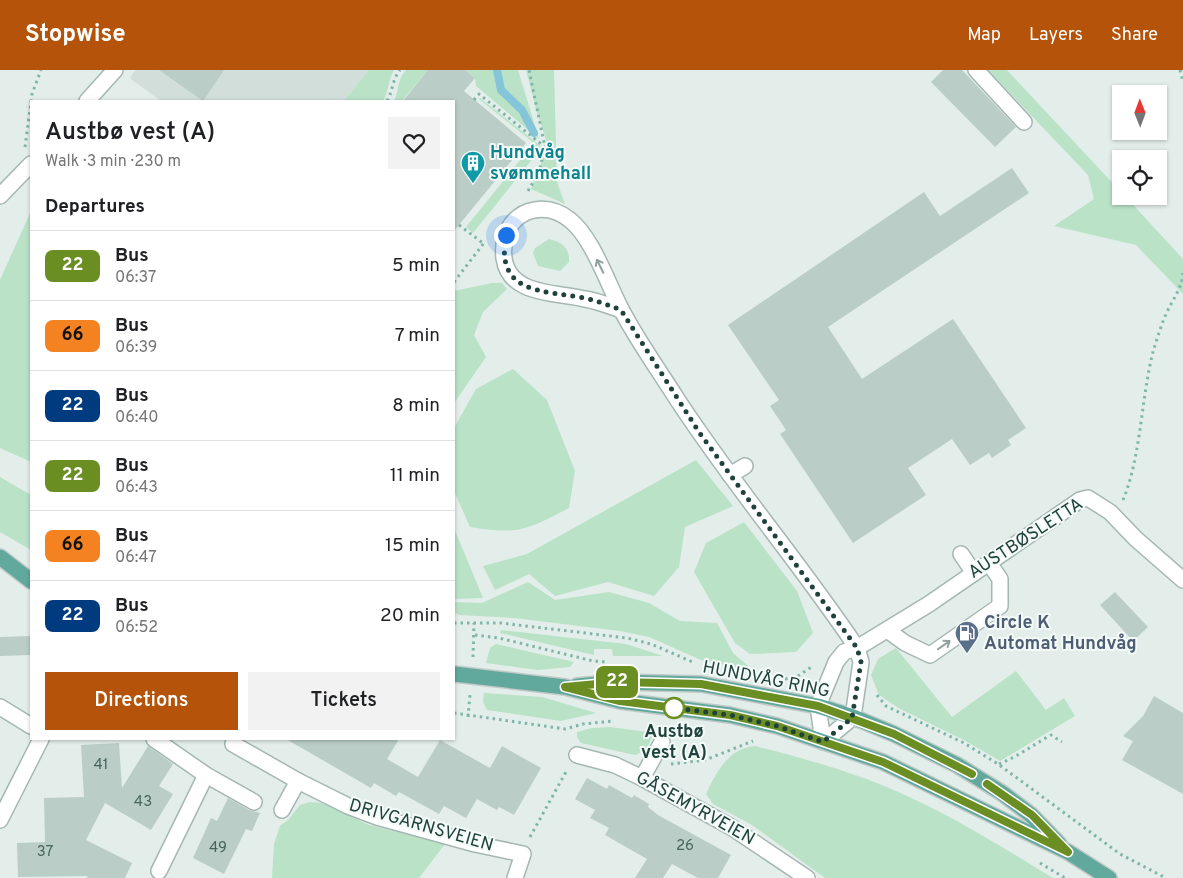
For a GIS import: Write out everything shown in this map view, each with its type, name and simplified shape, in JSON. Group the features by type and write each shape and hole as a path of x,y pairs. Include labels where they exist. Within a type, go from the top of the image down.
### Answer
{"main road":[{"path":"0,558 30,580"},
{"name":"HUNDVÅG RING","path":"455,674 565,687 620,701 730,715 777,726 883,762 1068,852 1109,878"},
{"name":"HUNDVÅG RING","path":"565,687 619,682 701,684 818,706 894,734 957,765 1002,793 1032,815 1068,852"}],"street":[{"path":"88,100 115,70"},
{"path":"976,70 1024,122"},
{"path":"0,196 30,165"},
{"path":"621,310 585,298 532,290 514,280 506,266 503,250 506,235 512,222 538,208 549,209 572,221 597,259 621,310 683,407 730,475 857,648 861,662 852,718 823,742"},
{"path":"730,475 745,466"},
{"name":"AUSTBØSLETTA","path":"818,706 836,662 844,652 857,648 887,630 1080,500 1088,498 1110,512 1136,539 1183,580"},
{"path":"961,554 974,573"},
{"path":"887,630 905,643 930,655 1000,606 1000,580 989,563"},
{"path":"818,706 823,742"},
{"path":"0,707 30,725"},
{"path":"0,820 40,740"},
{"path":"155,740 206,775 254,802"},
{"path":"642,778 662,742"},
{"name":"DRIVGARNSVEIEN","path":"233,744 298,781 348,806 377,817 475,844 523,854"},
{"name":"GÅSEMYRVEIEN","path":"577,755 615,765 642,778 731,827 807,878"},
{"path":"159,872 206,775"},
{"path":"282,810 298,781"},
{"path":"515,878 523,854"}],"path":[{"path":"31,100 41,70"},
{"path":"388,100 391,95 392,82 400,70"},
{"path":"527,193 539,172 545,147 529,70"},
{"path":"1180,70 1183,82"},
{"path":"474,100 479,94 545,147"},
{"path":"24,147 30,107"},
{"path":"459,225 472,234"},
{"path":"1110,512 1123,501 1131,481 1143,395 1153,352 1165,317 1182,282 1183,273"},
{"path":"455,623 501,623 627,638 651,644 702,666 682,665"},
{"path":"473,662 474,623"},
{"path":"475,635 499,638 593,661 612,662"},
{"path":"783,680 798,676 818,663"},
{"path":"468,717 471,690"},
{"path":"455,714 565,728 605,721 622,722"},
{"path":"523,854 560,780 577,755 565,728"},
{"path":"998,764 1015,758 1027,748 1050,735 1062,742"},
{"path":"650,764 704,760 759,739 751,737"},
{"path":"1038,861 1065,878"}],"shaded area":[{"path":"136,70 369,70 345,100 160,100 130,77"}],"green space":[{"path":"369,70 394,70 383,100 345,100"},
{"path":"406,70 428,70 403,100 394,100 401,77"},
{"path":"465,70 518,70 539,139 476,86 475,78"},
{"path":"526,70 554,70 557,182 565,204 531,189 548,146"},
{"path":"988,70 1007,70 1112,182 1112,205 1133,205 1183,259 1183,294 1136,245 1054,226 1094,199 1088,175"},
{"path":"480,98 542,147 473,233 466,227 534,143"},
{"path":"30,213 30,462 0,448 0,280"},
{"path":"549,239 558,242 567,249 569,262 560,271 538,266 533,253 535,248"},
{"path":"492,283 502,283 507,289 483,312 474,335 486,357 455,402 455,291"},
{"path":"513,369 547,400 575,471 569,508 522,529 500,530 470,527 455,493 455,426 476,389"},
{"path":"696,460 733,506 685,527 679,567 654,596 608,582 555,596 529,574 495,590 483,566 527,554"},
{"path":"0,477 30,494 30,549 0,532"},
{"path":"744,522 797,591 813,633 796,652 750,654 735,643 694,572 706,543"},
{"path":"455,530 483,598 455,599"},
{"path":"528,582 555,600 609,592 649,603 680,621 717,623 733,653 753,670 701,660 649,637 620,631 514,618 459,615 455,613 455,602 482,603"},
{"path":"501,630 626,644 663,656 613,656 612,649 594,649 594,655 500,633"},
{"path":"496,644 574,662 570,667 538,670 486,663 490,648"},
{"path":"896,648 952,717 1016,671 1046,710 1064,698 1075,716 1000,761 964,740 900,709 879,695 871,675 878,659"},
{"path":"484,693 542,697 596,713 561,721 487,710 483,702"},
{"path":"610,727 654,733 646,750 635,755 581,743 577,737 577,732 592,728"},
{"path":"755,746 844,771 896,791 956,821 1053,878 825,878 752,825 713,804 706,794 719,770 730,757 737,751"},
{"path":"310,802 322,803 369,825 445,844 419,878 272,878 274,844 280,826 289,819 300,805"}],"building":[{"path":"159,70 224,70 204,100"},
{"name":"Hundvåg svømmehall","path":"428,70 465,70 475,78 464,91 526,143 455,230 455,100 404,100"},
{"path":"943,70 962,70 1016,127 995,147 931,82"},
{"path":"1012,168 1029,193 828,327 862,379 953,319 1026,428 1008,440 1011,445 992,458 989,453 970,465 952,439 908,468 926,495 853,543 780,434 786,430 770,406 779,400 728,325 924,192 940,216"},
{"path":"1115,592 1148,627 1133,641 1100,605"},
{"path":"30,636 30,655 0,656 0,637"},
{"path":"1154,696 1183,713 1183,794 1122,760 1133,741 1123,736 1143,716"},
{"path":"288,740 398,740 387,759 418,777 440,740 490,768 502,746 541,768 514,815 499,807 497,810 477,799 466,818 444,806 439,814 399,792 396,796 374,783 371,788"},
{"path":"119,743 122,788 148,746 173,764 159,786 173,794 151,830 105,803 86,840 132,863 125,878 86,878 88,876 18,877 17,843 45,842 44,798 84,797 81,745"},
{"path":"587,778 607,789 609,785 632,798 634,795 649,804 648,807 658,815 731,855 718,878 698,878 672,864 663,878 635,878 647,859 605,835 609,828 590,818 595,810 575,799"},
{"path":"228,798 249,810 260,813 252,831 246,829 224,874 193,858 211,818 217,821"}],"waterway":[{"path":"497,70 501,90 522,110 534,133"}],"bus line":[{"name":"22","path":"972,774 894,734 818,706 701,684 619,682 565,687 620,701 730,715 777,726 883,762 1068,852 1032,815 987,784"}],"place":[{"name":"Hundvåg svømmehall","path":"473,184"},
{"name":"Circle K Automat Hundvåg","path":"967,654"},
{"name":"Austbø vest (A)","path":"674,708"}],"route":[{"path":"506,235 503,250 506,266 514,280 532,290 585,298 621,310 699,432 837,618 857,648 861,662 852,718 823,742 777,726 730,715 674,708"}]}
